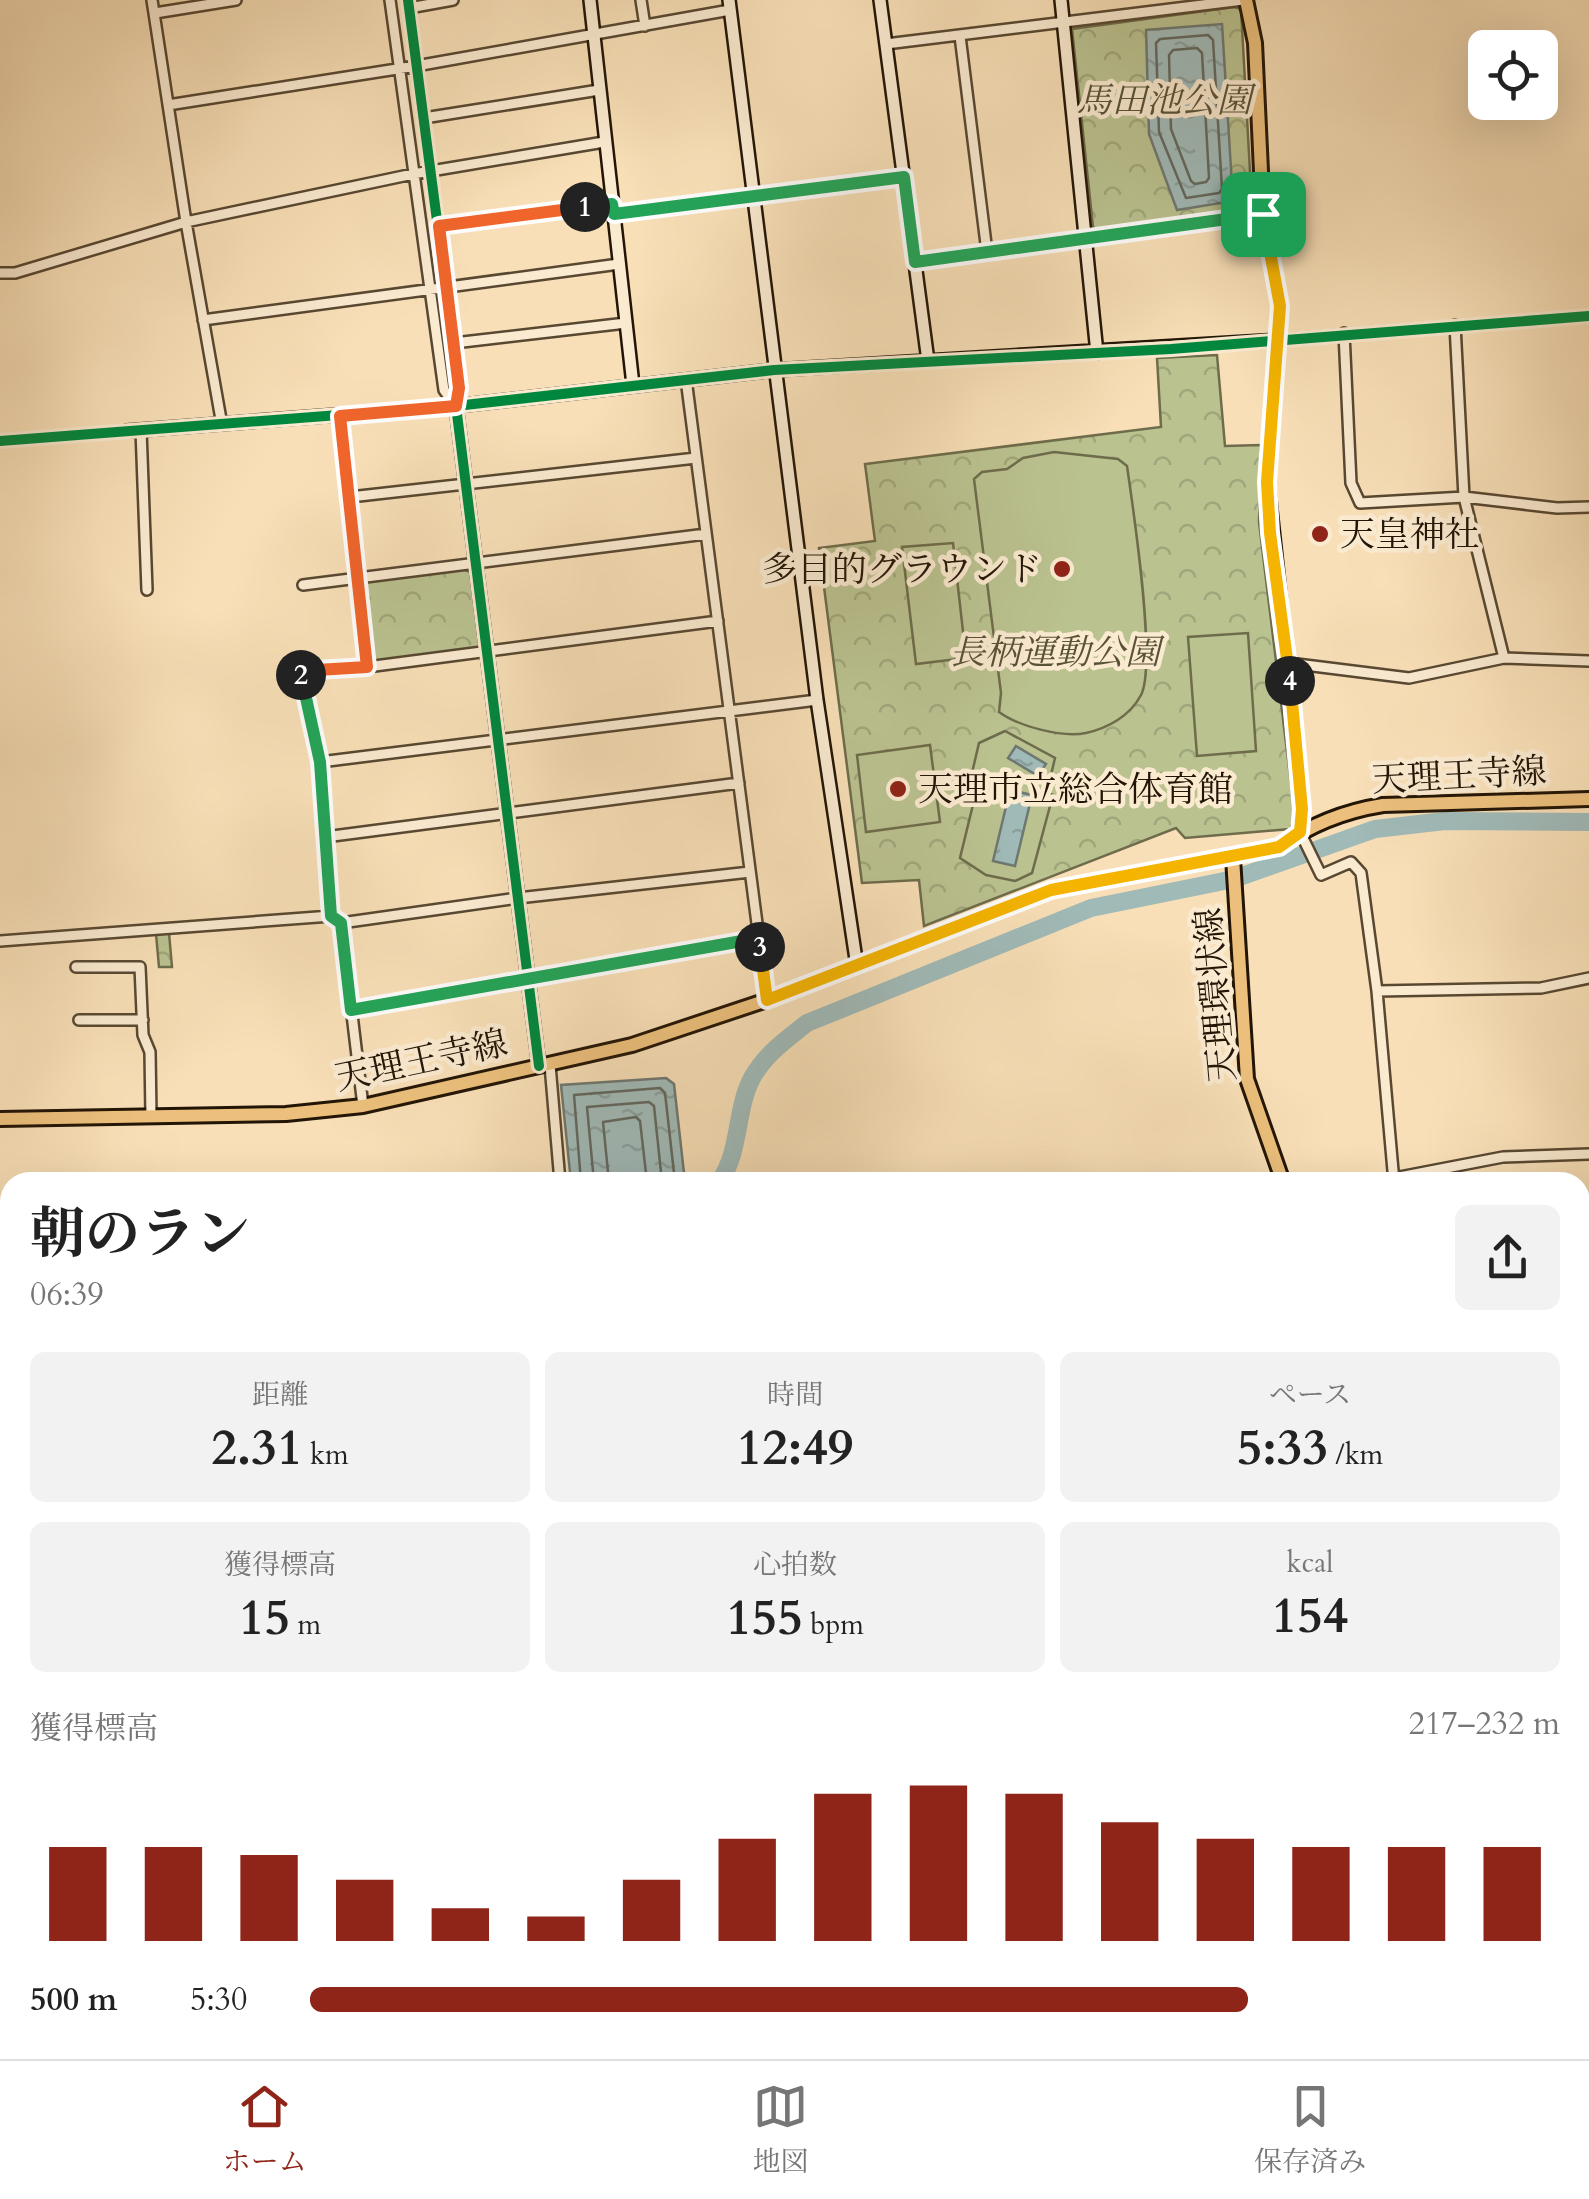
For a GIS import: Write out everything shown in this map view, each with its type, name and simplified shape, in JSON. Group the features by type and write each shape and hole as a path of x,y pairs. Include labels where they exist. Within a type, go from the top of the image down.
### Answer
{"main road":[{"path":"1244,0 1255,43 1263,214 1280,306 1267,482 1270,533 1289,663 1302,836"},
{"name":"天理王寺線","path":"0,1119 286,1114 364,1106 632,1045 767,1000 1051,890 1233,862 1279,847 1350,810 1383,805 1589,799"},
{"name":"天理環状線","path":"1233,862 1248,1079 1281,1172"}],"street":[{"path":"152,0 222,424"},
{"path":"154,13 236,0"},
{"path":"390,0 444,390 456,406"},
{"path":"453,0 408,4 454,344 459,388 456,406 485,652 528,981 559,1172"},
{"path":"590,0 633,386"},
{"path":"641,0 644,26"},
{"path":"880,0 928,361"},
{"path":"1061,0 1098,353"},
{"path":"886,44 1244,0"},
{"path":"168,105 594,36 729,5 817,700 857,966"},
{"path":"960,36 987,252"},
{"path":"424,118 599,90"},
{"path":"0,273 15,273 186,222 413,174 604,142"},
{"path":"439,226 754,198 904,177"},
{"path":"915,262 1263,214"},
{"path":"203,320 619,264"},
{"path":"0,441 456,406 774,370 1098,353 1589,316"},
{"path":"454,344 626,323"},
{"path":"1455,325 1464,497 1504,658"},
{"path":"1344,333 1351,483 1360,504 1464,497 1557,508 1589,507"},
{"path":"686,379 767,1000"},
{"path":"340,416 367,667"},
{"path":"141,430 147,590"},
{"path":"350,496 696,458"},
{"path":"303,585 706,534"},
{"path":"331,916 320,762 300,671 367,667 718,621"},
{"path":"1289,663 1408,678 1504,658 1589,660"},
{"path":"320,762 817,700"},
{"path":"325,838 739,783"},
{"path":"1302,836 1321,875 1351,862 1359,868 1377,991 1393,1172"},
{"path":"0,941 331,916 341,923 750,872"},
{"path":"341,923 364,1106"},
{"path":"351,1010 759,938"},
{"path":"76,967 140,967 144,1035 150,1052 151,1116"},
{"path":"1377,991 1541,988 1589,978"},
{"path":"80,1020 143,1020"},
{"path":"1434,1172 1503,1158 1589,1154"}],"green space":[{"name":"馬田池公園","path":"1241,9 1252,208 1248,213 1102,232 1093,227 1072,29"},
{"name":"長柄運動公園","path":"1217,355 1225,446 1261,445 1259,522 1295,817 1290,829 1185,838 1176,828 924,926 919,880 862,883 819,548 875,541 865,464 1161,427 1157,358"},
{"name":"多目的グラウンド","path":"1054,452 1118,459 1127,466 1145,620 1145,678 1141,695 1118,720 1076,734 1041,730 999,712 1001,693 974,479 982,472 1007,469 1023,458"},
{"path":"953,543 966,658 916,664 902,547"},
{"path":"457,566 472,573 482,651 375,665 362,588 365,579"},
{"path":"1248,633 1256,751 1197,756 1188,637"},
{"path":"1005,731 1055,758 1047,792 1053,795 1032,873 1015,881 986,875 960,858 980,776 972,773 979,743"},
{"name":"天理市立総合体育館","path":"930,745 940,822 866,832 857,755"},
{"path":"169,933 172,967 159,967 156,934"}],"water":[{"path":"1222,24 1233,201 1177,210 1149,134 1146,30"},
{"path":"1016,746 1046,764 1038,776 1008,758"},
{"path":"1010,790 1032,795 1015,866 993,861"},
{"path":"666,1078 674,1084 684,1172 570,1172 561,1085"}],"waterway":[{"path":"725,1172 752,1078 770,1054 807,1023 1091,908 1234,879 1375,829 1445,821 1589,822"}],"cycle path":[{"path":"408,0 459,388 456,406 539,1066"},
{"path":"0,441 456,406 774,370 1171,349 1589,316"}],"place":[{"name":"天皇神社","path":"1320,534"},
{"name":"多目的グラウンド","path":"1062,569"},
{"name":"天理市立総合体育館","path":"898,789"}],"route":[{"path":"904,177 915,262 1263,214 1280,306 1267,482 1270,533 1289,663 1302,809 1300,832 1279,847 1233,858 1051,890 767,1000 759,938 351,1010 341,923 331,916 320,762 300,671 367,667 340,416 456,406 459,388 439,226 612,204 614,214 904,177"}]}
